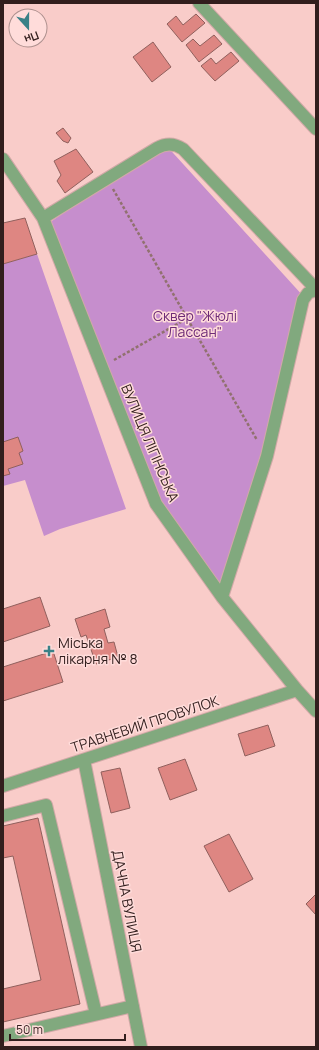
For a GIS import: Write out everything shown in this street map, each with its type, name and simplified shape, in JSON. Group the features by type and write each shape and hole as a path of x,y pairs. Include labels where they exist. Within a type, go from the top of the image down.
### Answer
{"street":[{"path":"199,3 316,129"},
{"path":"43,218 156,148 163,145 177,145 183,149 316,290 308,293 303,300 266,456 222,597"},
{"name":"ВУЛИЦЯ ЛІГІНСЬКА","path":"3,159 43,218 156,504 222,597 296,690 316,711"},
{"name":"ТРАВНЕВИЙ ПРОВУЛОК","path":"3,786 296,690"},
{"name":"ДАЧНА ВУЛИЦЯ","path":"84,760 141,1047"},
{"path":"3,816 46,805 96,1014"},
{"path":"3,1036 132,1006"}],"path":[{"path":"112,188 266,456"},
{"path":"102,367 188,318"}],"green space":[{"name":"Сквер \"Жюлі Лассан\"","path":"164,143 304,297 224,595 159,502 49,223"},
{"path":"37,254 126,509 60,529 44,536 25,480 3,486 3,264"}],"building":[{"path":"196,14 205,23 182,42 167,24 176,16 183,25"},
{"path":"214,35 222,44 199,62 186,45 193,39 200,46"},
{"path":"153,42 171,67 152,82 133,57"},
{"path":"231,52 239,61 215,81 201,66 211,58 216,64"},
{"path":"63,128 71,138 68,143 63,141 56,133"},
{"path":"76,149 93,172 65,193 57,181 61,175 54,161"},
{"path":"25,218 37,254 3,264 3,223"},
{"path":"18,437 23,451 19,453 23,464 8,469 10,474 3,476 3,442"},
{"path":"40,597 50,626 3,642 3,609"},
{"path":"105,609 110,627 104,629 108,643 114,642 118,657 96,664 86,635 81,637 75,619"},
{"path":"53,651 63,682 3,701 3,667"},
{"path":"268,725 275,746 245,756 238,734"},
{"path":"185,759 197,790 170,800 158,768"},
{"path":"120,768 130,808 111,813 101,772"},
{"path":"38,818 80,1004 3,1022 3,989 41,980 13,856 3,858 3,826"},
{"path":"229,834 253,879 229,892 204,846"},
{"path":"316,894 316,915 306,904"}],"place":[{"name":"Міська лікарня № 8","path":"49,651"}]}
